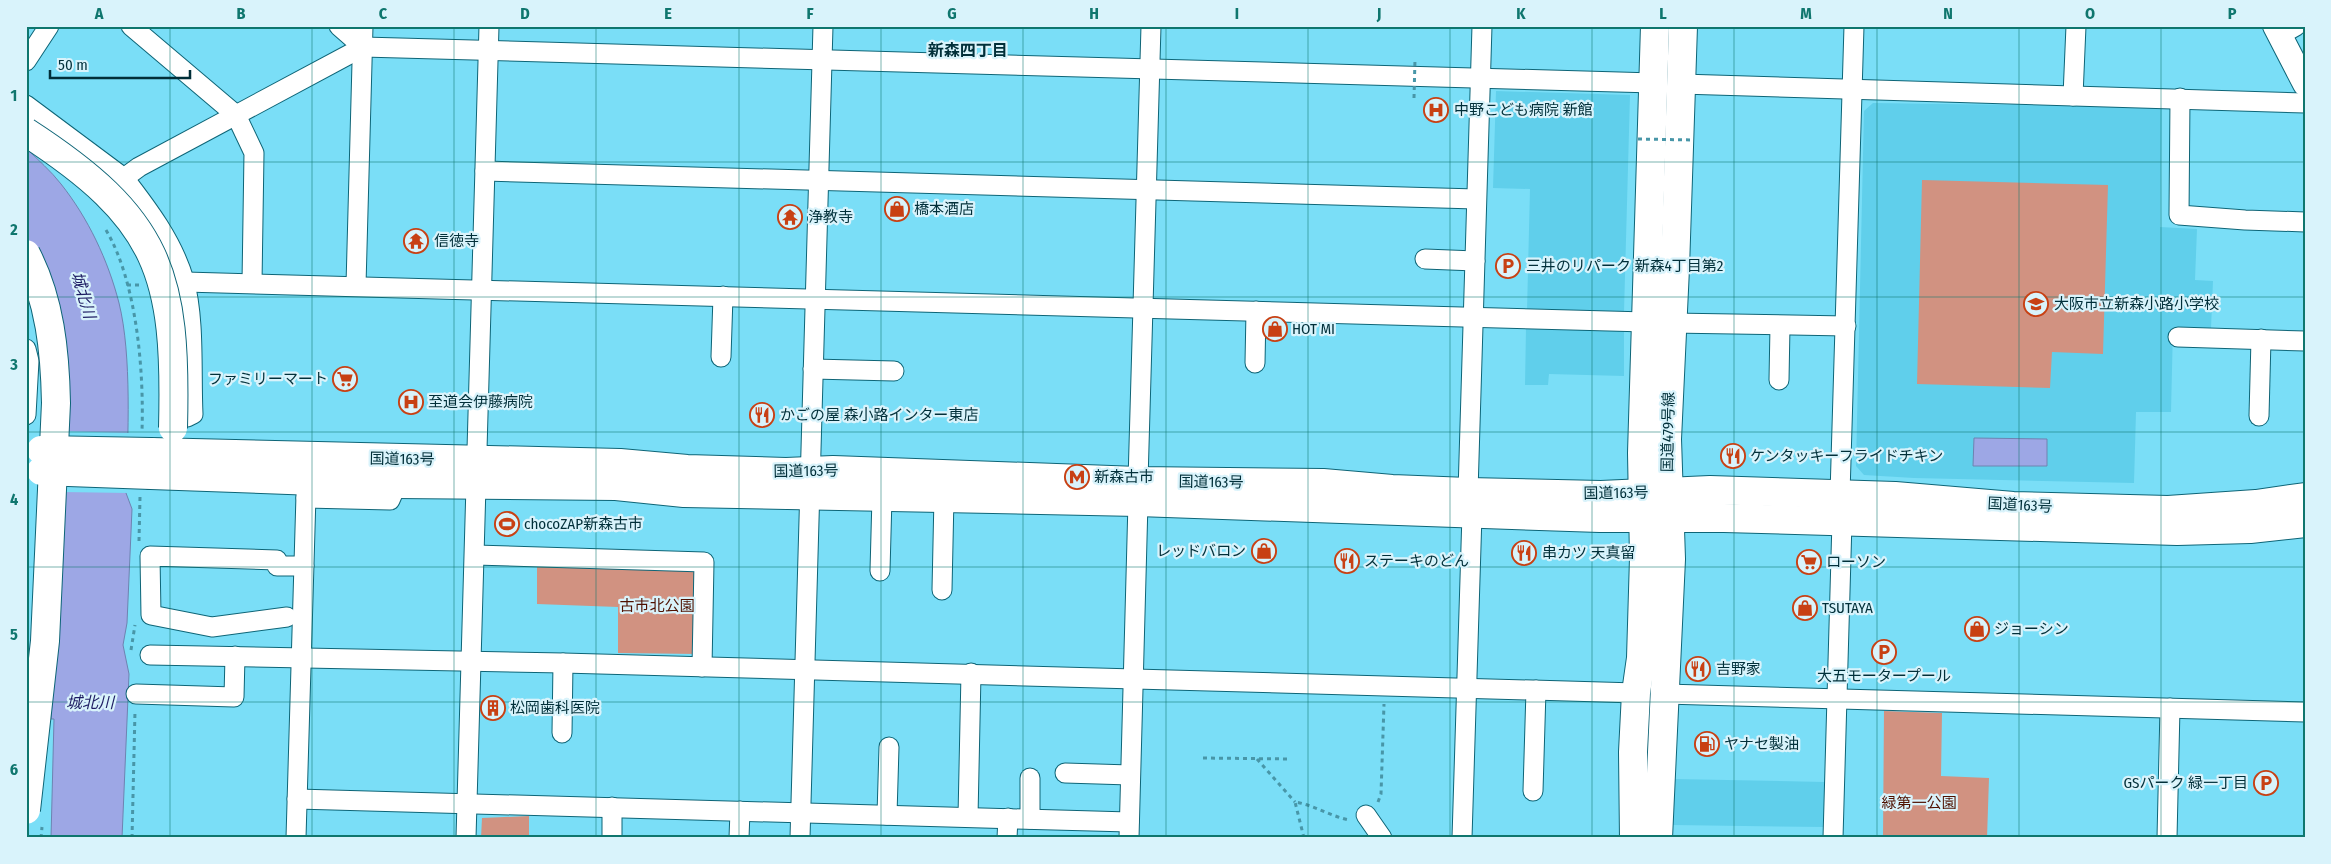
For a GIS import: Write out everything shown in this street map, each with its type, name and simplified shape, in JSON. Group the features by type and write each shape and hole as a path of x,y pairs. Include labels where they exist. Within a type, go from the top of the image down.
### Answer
{"highway":[{"name":"国道479号線","path":"1634,838 1633,752 1636,693 1656,505 1658,323 1654,83 1656,26"},
{"name":"国道479号線","path":"1658,323 1675,268 1682,26"},
{"path":"26,132 97,183 132,219 147,243 161,277 170,313 174,359 167,450"},
{"path":"26,254 48,316 55,369 56,403 45,641 26,810"},
{"name":"国道163号","path":"34,461 167,450 477,471"},
{"name":"国道163号","path":"167,450 397,484 477,471 620,463 715,470 786,472 809,483 882,497 1138,491 1323,483 1392,489 1470,503 1601,495 1656,505 1842,521 2177,531 2250,529 2305,523"},
{"name":"国道163号","path":"809,483 1138,491"},
{"name":"国道163号","path":"1656,505 1710,490 1895,496 2013,506 2168,510 2256,504 2305,497"},
{"name":"国道479号線","path":"1656,505 1671,559 1658,838"}],"main road":[{"path":"2284,29 2305,84"}],"street":[{"path":"26,61 49,26"},
{"path":"130,26 236,116 254,154 252,283"},
{"path":"339,26 363,46"},
{"path":"356,285 363,26"},
{"path":"466,838 489,26"},
{"path":"800,838 823,26"},
{"path":"297,799 1008,818 1129,830 1151,26"},
{"path":"1462,838 1473,317 1482,26"},
{"path":"1840,494 1854,26"},
{"path":"2073,96 2076,26"},
{"path":"124,178 139,167 363,46 1654,83"},
{"path":"1681,84 2305,102"},
{"path":"2180,98 2179,215 2305,222"},
{"path":"26,105 124,178 155,218 170,247 184,282 190,324 193,414 167,450"},
{"path":"485,171 1476,199"},
{"path":"1425,260 1475,261"},
{"path":"184,282 356,285 1658,323 1846,326"},
{"path":"721,357 722,296"},
{"path":"1255,363 1256,311"},
{"path":"1779,380 1780,326"},
{"path":"2178,337 2305,341"},
{"path":"2259,416 2261,339"},
{"path":"26,349 29,361 26,415"},
{"path":"813,370 894,371"},
{"path":"296,838 306,496 390,500 397,484"},
{"path":"880,570 882,497"},
{"path":"942,590 944,497"},
{"path":"1833,838 1842,521"},
{"path":"475,555 704,562 702,666"},
{"path":"287,617 212,627 151,615 150,556 277,560 277,566 304,566"},
{"path":"150,655 302,656 470,662 563,662 1636,693"},
{"path":"136,694 234,697 235,656"},
{"path":"562,733 563,662"},
{"path":"968,817 971,673"},
{"path":"1533,791 1536,690"},
{"path":"1665,694 2305,712"},
{"path":"2167,838 2170,708"},
{"path":"887,815 889,747"},
{"path":"1065,773 1130,775"},
{"path":"1030,778 1030,819"},
{"path":"612,807 612,838"},
{"path":"739,838 740,811"},
{"path":"1366,815 1382,838"},
{"path":"1007,838 1008,818"}],"path":[{"path":"1414,98 1415,59"},
{"path":"1638,139 1693,140"},
{"path":"1295,802 1308,804 1327,814 1349,820 1359,819 1366,815 1377,803 1381,794 1384,686"},
{"path":"1203,758 1291,760"},
{"path":"1257,759 1295,802 1304,838"}],"shaded area":[{"path":"1496,91 1630,95 1624,312 1527,311 1530,189 1493,188"},
{"name":"大阪市立新森小路小学校","path":"1873,103 2162,107 2160,227 2197,229 2195,280 2213,281 2211,328 2173,327 2171,412 2136,412 2134,483 1914,478 1864,475 1856,466 1864,111"},
{"path":"1526,328 1624,330 1624,376 1549,374 1548,385 1525,385"},
{"path":"1674,779 1825,782 1825,827 1673,825"}],"green space":[{"path":"1922,180 2108,185 2103,354 2052,352 2050,388 1917,384"},
{"name":"古市北公園","path":"537,563 689,567 698,575 697,654 618,653 618,607 537,604"},
{"name":"緑第一公園","path":"1884,711 1942,713 1941,776 1989,778 1987,838 1883,837"},
{"path":"529,816 529,838 481,838 482,818"}],"water":[{"name":"城北川","path":"26,148 61,184 88,225 109,271 123,324 128,397 126,493 132,509 127,623 123,645 129,674 122,838 51,838 54,719 51,719 63,531 26,247"},
{"path":"1974,438 2047,439 2047,466 1973,466"}],"pier":[{"path":"62,431 129,433 129,493 62,492"}],"place":[{"name":"中野こども病院 新館","path":"1436,110"},
{"name":"橋本酒店","path":"897,209"},
{"name":"浄教寺","path":"790,217"},
{"name":"信徳寺","path":"416,241"},
{"name":"三井のリパーク 新森4丁目第2","path":"1508,266"},
{"name":"大阪市立新森小路小学校","path":"2036,304"},
{"name":"HOT MI","path":"1275,329"},
{"name":"ファミリーマート","path":"345,379"},
{"name":"至道会伊藤病院","path":"411,402"},
{"name":"かごの屋 森小路インター東店","path":"762,415"},
{"name":"ケンタッキーフライドチキン","path":"1733,456"},
{"name":"新森古市","path":"1077,477"},
{"name":"chocoZAP新森古市","path":"507,524"},
{"name":"レッドバロン","path":"1264,551"},
{"name":"串カツ 天真留","path":"1524,553"},
{"name":"ステーキのどん","path":"1347,561"},
{"name":"ローソン","path":"1809,562"},
{"name":"TSUTAYA","path":"1805,608"},
{"name":"ジョーシン","path":"1977,629"},
{"name":"大五モータープール","path":"1884,652"},
{"name":"吉野家","path":"1698,669"},
{"name":"松岡歯科医院","path":"493,708"},
{"name":"ヤナセ製油","path":"1707,744"},
{"name":"GSパーク 緑一丁目","path":"2266,783"}],"district":[{"name":"新森四丁目","path":"968,50"}]}
